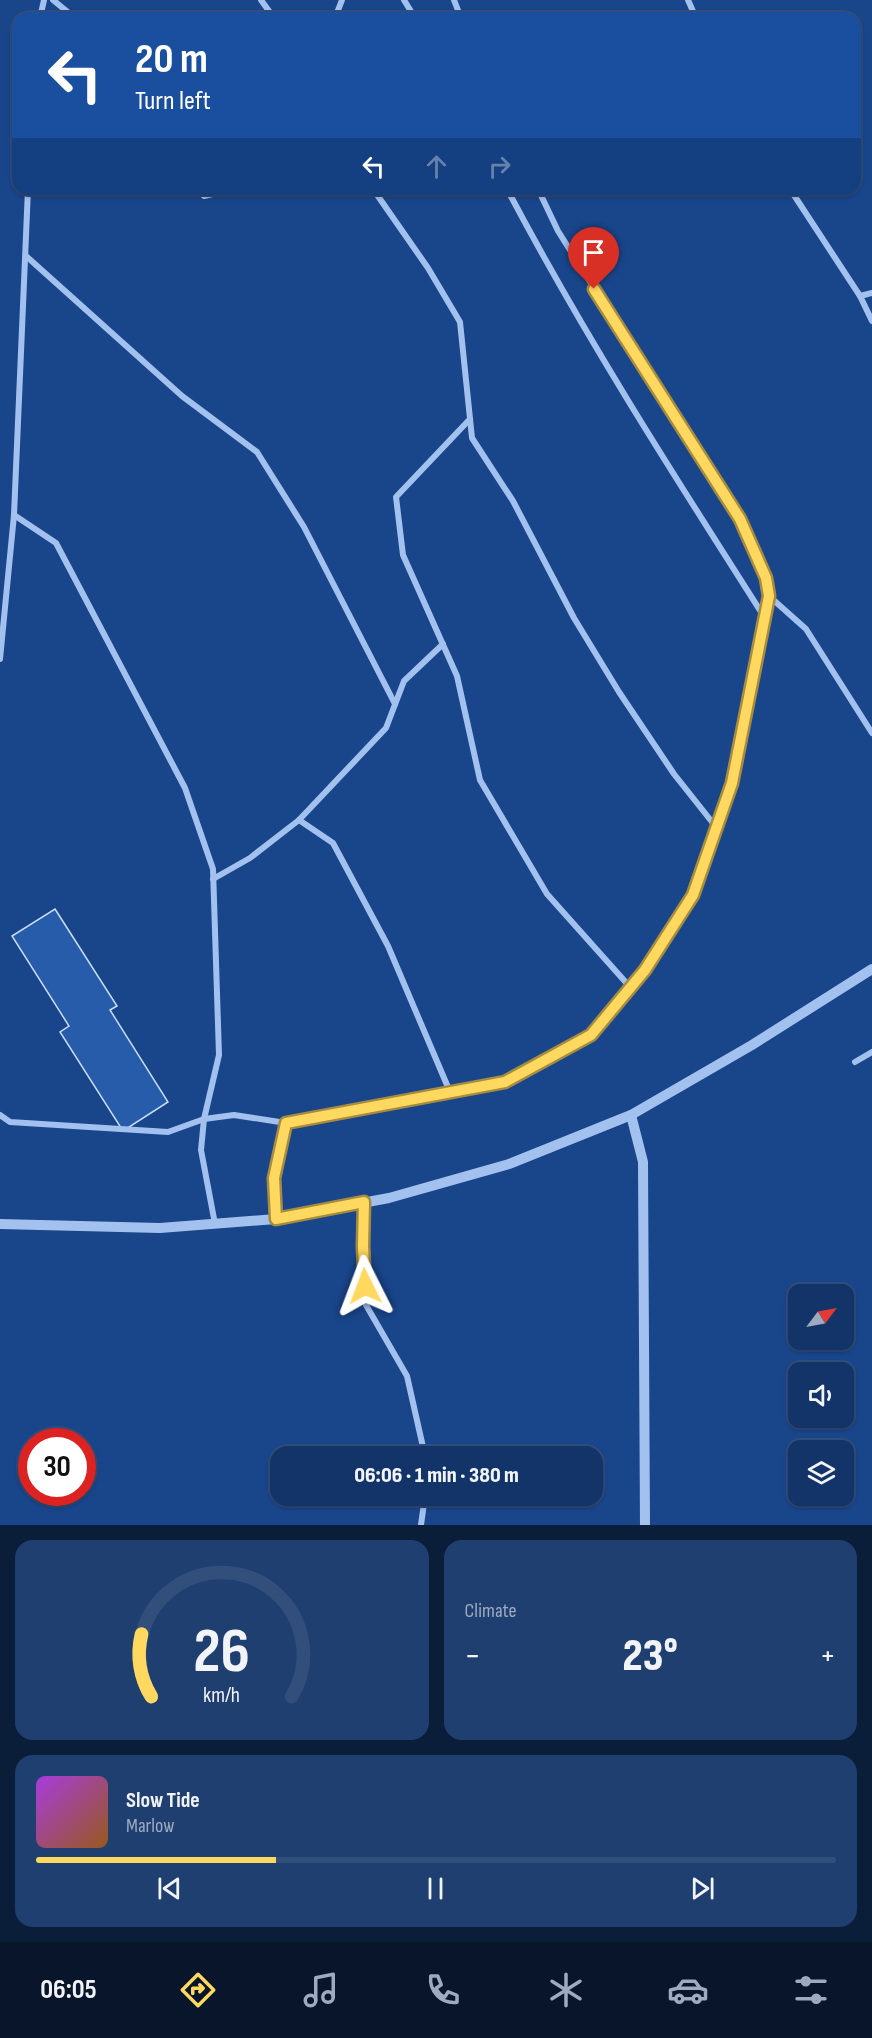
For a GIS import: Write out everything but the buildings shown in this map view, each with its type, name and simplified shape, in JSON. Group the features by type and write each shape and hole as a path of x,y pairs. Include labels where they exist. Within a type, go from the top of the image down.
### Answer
{"street":[{"path":"53,0 68,12"},
{"path":"0,659 14,515 28,195"},
{"path":"377,195 428,268 460,322 472,438 513,501 574,618 619,692 674,774 717,827"},
{"path":"510,195 547,264 663,459 765,618"},
{"path":"0,1115 10,1122 168,1132 204,1119 234,1115 286,1123 505,1082 591,1035 645,970 693,895 732,783 769,596 766,578 740,519 558,231 541,195"},
{"path":"794,195 860,296 872,321"},
{"path":"26,256 182,396 257,452 304,527 395,704"},
{"path":"860,296 872,293"},
{"path":"470,419 396,497 403,555 457,676 480,780 547,894 630,987"},
{"path":"14,515 56,543 185,788 213,869 219,1055 204,1119 201,1150 215,1224"},
{"path":"769,596 806,629 872,733"},
{"path":"213,879 250,858 299,820 386,728 404,681 443,644"},
{"path":"299,820 333,843 388,946 450,1092"},
{"path":"0,1224 160,1228 276,1219 389,1198 509,1164 631,1115 752,1045 872,969"},
{"path":"855,1062 872,1052"},
{"path":"631,1115 643,1162 645,1525"},
{"path":"276,1219 274,1178 286,1123"},
{"path":"364,1202 363,1246 366,1305 406,1376 423,1446"},
{"path":"421,1525 424,1506"}],"route":[{"path":"365,1286 364,1202 276,1219 274,1178 286,1123 505,1082 591,1035 645,970 693,895 732,783 769,596 766,578 740,519 594,289"}]}
